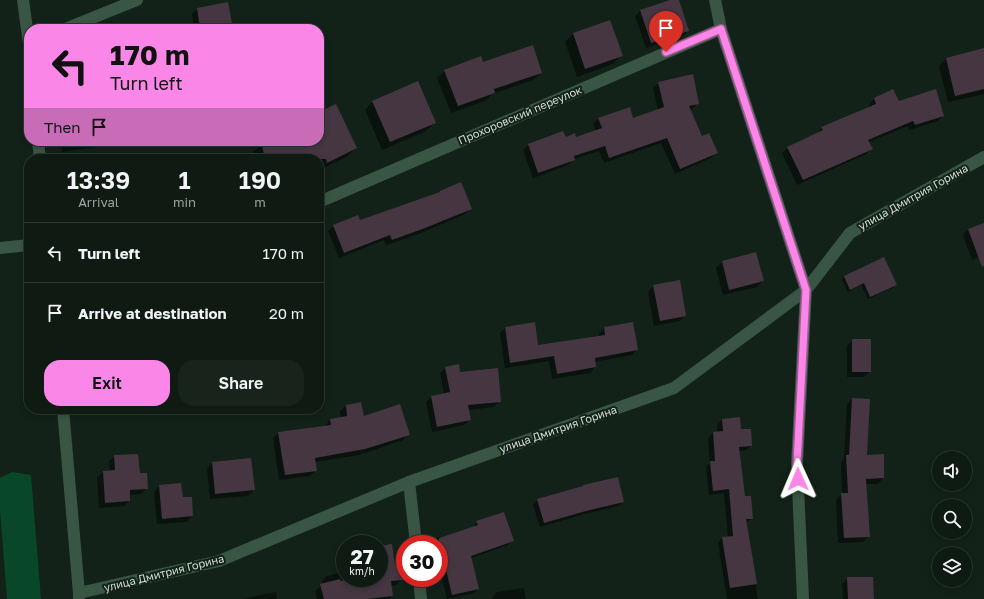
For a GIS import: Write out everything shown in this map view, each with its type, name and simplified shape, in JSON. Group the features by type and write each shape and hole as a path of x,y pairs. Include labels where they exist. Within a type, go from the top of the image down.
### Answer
{"street":[{"path":"22,0 26,24"},
{"path":"77,24 137,0"},
{"path":"715,0 721,29 806,290 797,464 803,599"},
{"name":"Прохоровский переулок","path":"324,200 721,29"},
{"name":"улица Дмитрия Горина","path":"79,596 219,561 409,482 674,388 806,290 850,233 984,157"},
{"path":"0,248 24,245"},
{"path":"63,414 79,596"},
{"path":"409,482 415,535"},
{"path":"420,587 421,599"}],"green space":[{"path":"12,472 31,475 41,599 7,599 0,509 0,478"}],"building":[{"path":"670,0 679,0 689,31 651,43 640,10"},
{"path":"228,2 232,24 199,24 197,8"},
{"path":"610,20 623,56 585,69 573,33"},
{"path":"533,45 542,73 494,89 495,93 458,106 444,70 481,56 483,62"},
{"path":"984,48 984,89 955,96 946,58"},
{"path":"693,74 699,104 689,106 702,136 709,133 718,153 680,169 667,138 609,158 605,146 574,156 575,160 538,173 528,144 563,131 566,137 575,133 576,137 602,128 598,118 630,107 633,118 664,107 658,82"},
{"path":"418,81 436,123 390,142 372,101"},
{"path":"893,89 899,101 936,89 944,116 915,125 913,121 868,140 873,149 803,180 787,147 823,130 821,127 876,104 874,98"},
{"path":"336,104 357,148 327,163 326,159 324,159 324,154 264,154 262,146 324,146 324,110"},
{"path":"461,182 472,209 392,240 390,235 344,253 333,225 358,215 360,220 440,192"},
{"path":"984,223 984,266 982,267 968,229"},
{"path":"756,252 764,281 729,290 722,261"},
{"path":"884,257 897,285 870,297 864,283 850,290 844,276"},
{"path":"680,280 686,316 660,321 653,285"},
{"path":"535,322 538,345 605,335 604,327 633,322 638,350 595,358 596,367 557,374 554,356 510,363 505,327"},
{"path":"852,339 871,339 871,372 852,372"},
{"path":"459,364 460,372 498,368 501,402 468,405 471,420 437,427 431,396 450,392 445,367"},
{"path":"852,398 870,399 867,455 884,454 884,478 866,479 870,537 844,538 841,493 848,493 846,455 849,455"},
{"path":"361,402 364,416 400,404 410,435 365,449 315,458 317,471 285,475 278,432 331,425 330,419 347,416 346,405"},
{"path":"740,417 741,429 751,429 752,446 739,447 745,496 751,496 753,519 746,519 757,584 730,588 722,537 733,536 729,489 713,491 710,461 715,461 713,432 723,431 722,419"},
{"path":"138,454 140,473 147,473 148,489 130,490 130,501 105,503 103,471 115,470 114,455"},
{"path":"251,458 255,490 215,494 212,462"},
{"path":"618,477 624,502 544,523 537,499 583,485"},
{"path":"181,483 183,497 192,497 193,516 162,519 159,485"},
{"path":"504,512 514,541 471,556 479,589 452,595 448,578 448,535 478,525 476,521"},
{"path":"392,544 396,565 396,581 391,581 393,596 367,599 324,599 320,584 336,580 336,587 388,587 388,545"},
{"path":"847,577 873,577 874,599 848,599"}],"route":[{"path":"666,52 721,29 806,290 797,464 798,479"}]}
